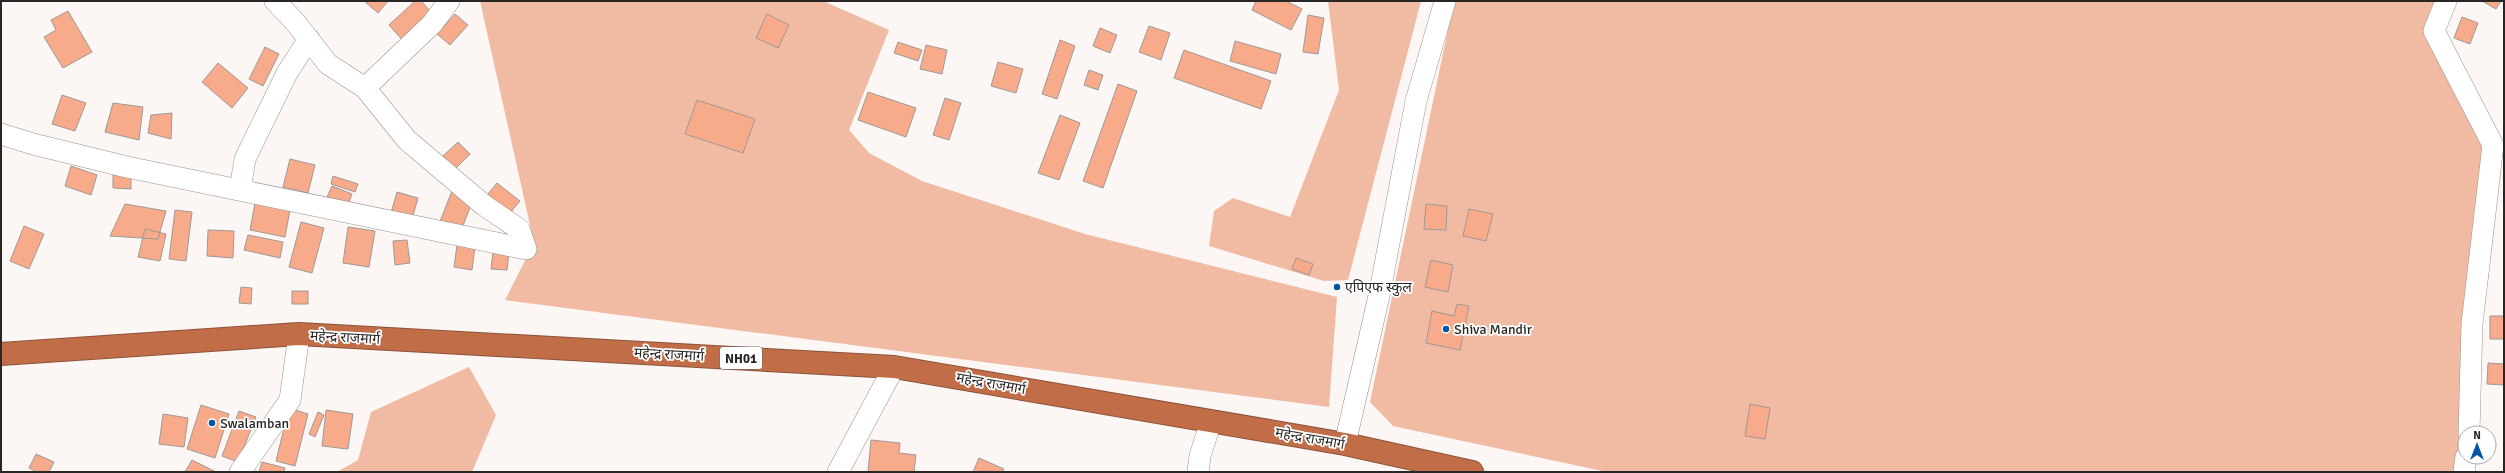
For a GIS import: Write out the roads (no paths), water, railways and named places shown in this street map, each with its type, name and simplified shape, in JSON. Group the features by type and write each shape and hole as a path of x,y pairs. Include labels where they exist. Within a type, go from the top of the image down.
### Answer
{"highway":[{"name":"महेन्द्र राजमार्ग","path":"1,354 299,334 894,366 1345,444 1472,472"}],"street":[{"path":"1,134 33,144 112,163 526,249 519,229 485,206 407,140 365,88 328,64 309,39 275,1"},
{"path":"365,88 432,24 449,1"},
{"path":"1345,444 1378,296 1416,101 1445,1"},
{"path":"2446,1 2434,31 2493,145 2472,324 2469,425"},
{"path":"240,190 245,159 287,73 309,39"},
{"path":"240,472 290,400 299,334"},
{"path":"838,472 894,366"},
{"path":"1198,472 1200,456 1211,421"}],"place":[{"name":"एपिएफ स्कुल","path":"1337,287"},
{"name":"Shiva Mandir","path":"1446,329"},
{"name":"Swalamban","path":"212,423"}]}
